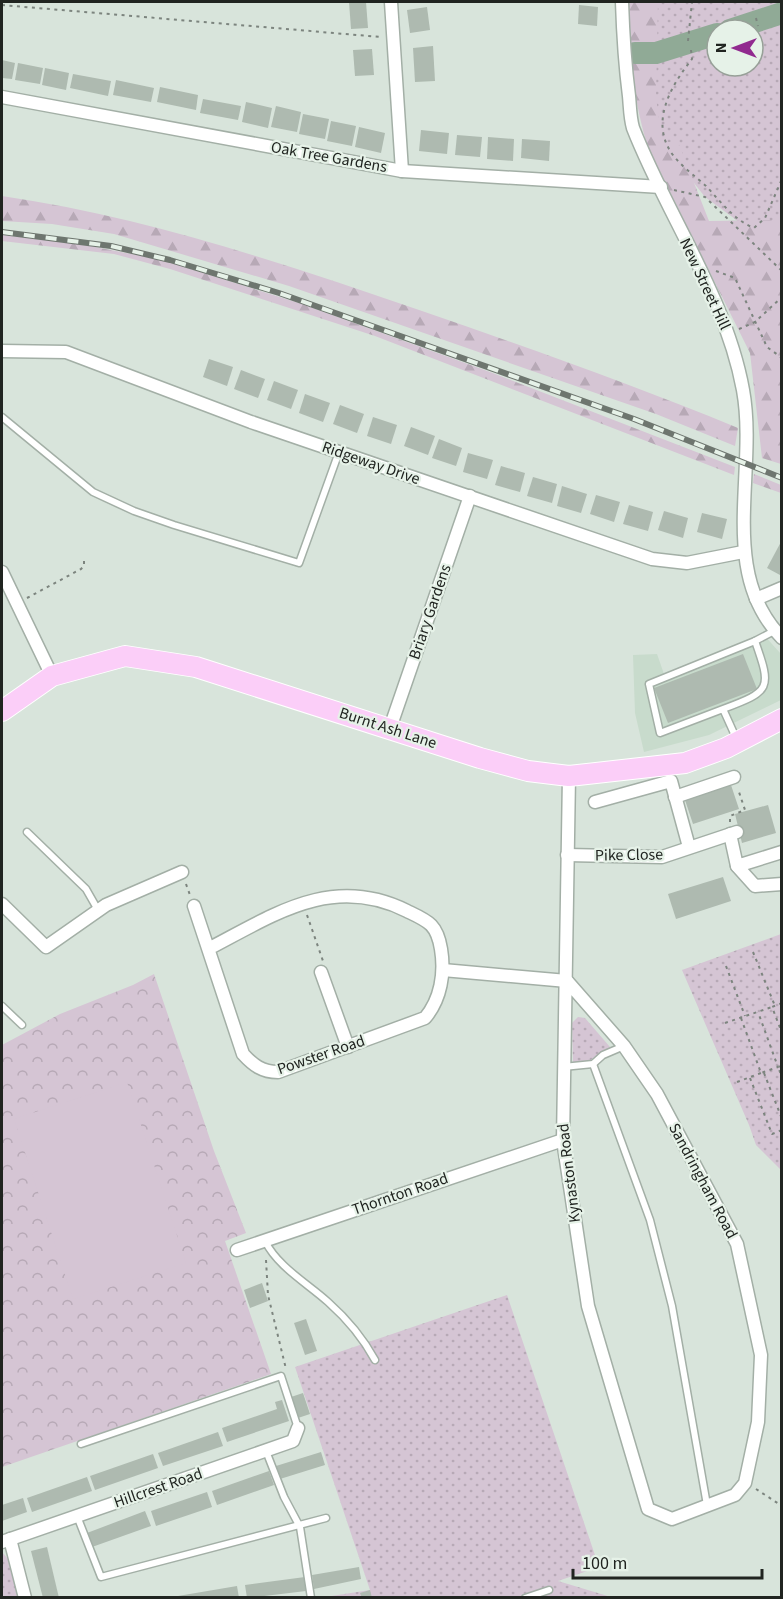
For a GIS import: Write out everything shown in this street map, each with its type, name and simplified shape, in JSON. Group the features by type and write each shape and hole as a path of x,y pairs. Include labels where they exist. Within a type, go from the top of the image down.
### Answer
{"main road":[{"name":"Burnt Ash Lane","path":"2,711 52,676 125,656 196,668 528,771 569,776 685,764 726,748 782,719"}],"street":[{"path":"391,2 402,171"},
{"name":"New Street Hill","path":"622,2 624,56 632,125 729,335 743,391 749,453 743,552 747,580 778,634"},
{"name":"Oak Tree Gardens","path":"2,97 402,171 661,187"},
{"name":"Ridgeway Drive","path":"2,351 66,352 339,452 652,559 687,563 743,552"},
{"name":"Briary Gardens","path":"390,728 470,496"},
{"path":"2,572 52,676"},
{"path":"756,599 782,588"},
{"name":"Kynaston Road","path":"569,776 567,981 562,1067 563,1140 588,1306 648,1509 672,1519 702,1508"},
{"path":"595,802 671,781 675,797 734,777"},
{"name":"Pike Close","path":"675,797 689,847"},
{"path":"734,833 737,866 755,886 782,884"},
{"name":"Pike Close","path":"567,855 662,857 734,833"},
{"path":"737,866 782,852"},
{"path":"2,904 46,947 98,911 182,873"},
{"name":"Powster Road","path":"194,906 210,948 243,1054 253,1064 268,1072 278,1072 425,1018 436,1002 443,970 438,932 431,924 398,906 362,895 343,895 287,908 210,948"},
{"path":"443,970 567,981"},
{"path":"321,972 348,1047"},
{"name":"Sandringham Road","path":"567,981 624,1046 657,1094 737,1244 761,1356 758,1422 746,1483"},
{"name":"Thornton Road","path":"237,1250 490,1162 563,1140"},
{"name":"Hillcrest Road","path":"25,1598 6,1540 293,1441 298,1428"},
{"path":"702,1508 735,1495 746,1483"}],"lane":[{"path":"2,417 93,492 164,522 299,563 339,452"},
{"path":"755,641 767,675 762,690 749,699 660,733 649,684 755,641 778,634"},
{"path":"723,709 738,740"},
{"path":"27,832 86,889 98,911"},
{"path":"2,1006 22,1025"},
{"path":"562,1067 593,1064 603,1055 624,1046"},
{"path":"593,1064 650,1220 672,1306 702,1508"},
{"path":"265,1241 272,1255 330,1303 366,1343 375,1360"},
{"path":"81,1444 281,1376 298,1428"},
{"path":"266,1451 284,1497 300,1527 311,1598"},
{"path":"77,1516 101,1577 300,1527 326,1518"},
{"path":"525,1598 549,1590"}],"path":[{"path":"688,41 692,2"},
{"path":"2,5 394,39"},
{"path":"691,50 692,59 670,89 664,113 665,139 671,152 723,205 754,228 765,219 782,179"},
{"path":"661,187 705,197 782,271"},
{"path":"696,265 735,278 767,347 782,358"},
{"path":"729,335 755,322 782,297"},
{"path":"16,603 81,569 84,566 84,559"},
{"path":"734,777 745,810 730,816 734,833"},
{"path":"182,873 194,906"},
{"path":"303,904 325,966 321,972"},
{"path":"753,952 782,1033"},
{"path":"726,966 745,1016"},
{"path":"725,1023 782,1003"},
{"path":"758,1012 782,1077"},
{"path":"741,1018 782,1119"},
{"path":"738,1082 780,1067"},
{"path":"750,1077 772,1134 782,1130"},
{"path":"265,1241 268,1295 286,1370 280,1371 281,1376"},
{"path":"746,1483 782,1506"}],"shaded area":[{"path":"763,634 781,654 781,700 709,735 644,752 635,713 633,655 657,654 664,674"}],"green space":[{"path":"625,2 658,2 656,97 662,142 678,142 709,221 781,220 781,464 762,458 750,353 649,150 636,95"},
{"path":"627,2 781,2 781,257 761,238 705,197 661,141"},
{"path":"2,196 56,205 162,229 267,259 371,293 581,367 738,428 735,446 656,414 289,286 114,234 52,224 2,221"},
{"path":"2,235 85,245 162,260 299,303 490,372 735,467 734,475 375,336 170,269 114,254 2,241"},
{"path":"754,474 781,485 781,493 753,483"},
{"path":"782,934 781,1170 756,1145 682,970"},
{"path":"154,974 214,1151 246,1233 225,1241 271,1374 2,1467 2,1045 60,1014 133,985"},
{"path":"578,1017 585,1018 610,1047 589,1061 575,1064 573,1062 572,1023"},
{"path":"127,1082 186,1263 73,1299 14,1119"},
{"path":"507,1295 599,1567 558,1581 611,1597 325,1597 370,1590 295,1367"},
{"path":"2,1552 8,1559 18,1597 2,1597"}],"building":[{"path":"349,2 366,2 368,28 351,29"},
{"path":"579,5 598,7 597,26 578,24"},
{"path":"427,7 430,30 410,33 407,10"},
{"path":"433,46 435,81 415,82 413,48"},
{"path":"372,49 374,75 355,76 353,50"},
{"path":"2,60 15,63 12,79 2,78"},
{"path":"18,63 43,68 40,84 15,80"},
{"path":"45,68 69,73 66,90 42,85"},
{"path":"73,74 111,81 108,96 70,88"},
{"path":"116,80 154,88 151,102 113,95"},
{"path":"160,87 198,95 196,110 157,102"},
{"path":"203,99 241,106 238,120 200,113"},
{"path":"246,102 272,108 268,128 242,122"},
{"path":"276,106 301,112 297,132 271,127"},
{"path":"303,114 329,119 325,139 299,134"},
{"path":"331,121 356,126 352,146 327,141"},
{"path":"359,127 385,133 381,153 355,147"},
{"path":"421,130 449,133 447,154 419,151"},
{"path":"457,135 482,137 480,157 455,155"},
{"path":"488,137 514,139 513,161 487,159"},
{"path":"522,139 550,141 549,161 521,158"},
{"path":"209,359 233,367 227,386 203,377"},
{"path":"241,370 265,379 258,398 234,389"},
{"path":"274,381 298,390 291,409 267,400"},
{"path":"305,394 330,403 323,422 299,413"},
{"path":"340,405 364,414 357,433 333,424"},
{"path":"373,417 397,425 391,444 367,436"},
{"path":"411,427 435,436 428,455 404,446"},
{"path":"439,439 462,448 456,466 432,458"},
{"path":"468,453 493,460 487,479 463,472"},
{"path":"501,466 525,473 520,492 495,485"},
{"path":"533,477 557,484 552,503 527,496"},
{"path":"562,486 587,494 581,513 557,506"},
{"path":"596,495 620,502 614,522 590,514"},
{"path":"629,505 653,512 648,531 623,524"},
{"path":"664,511 688,518 683,538 658,530"},
{"path":"702,513 727,519 722,539 697,532"},
{"path":"782,540 782,571 780,575 767,568"},
{"path":"743,654 757,689 668,723 654,688"},
{"path":"731,785 739,809 693,824 685,800"},
{"path":"768,805 776,833 742,843 735,814"},
{"path":"723,877 731,901 676,919 668,894"},
{"path":"262,1283 268,1301 250,1308 244,1290"},
{"path":"306,1319 317,1351 305,1355 294,1323"},
{"path":"303,1393 310,1414 298,1418 291,1397"},
{"path":"282,1400 289,1421 227,1442 222,1428 277,1409 275,1402"},
{"path":"218,1432 223,1446 163,1466 158,1453"},
{"path":"321,1452 325,1465 280,1479 276,1466"},
{"path":"153,1454 158,1468 95,1490 90,1476"},
{"path":"269,1471 274,1485 217,1505 212,1491"},
{"path":"87,1477 92,1491 32,1512 27,1498"},
{"path":"207,1492 212,1507 156,1526 151,1511"},
{"path":"23,1498 27,1512 2,1521 2,1505"},
{"path":"145,1511 151,1526 92,1547 87,1533"},
{"path":"47,1547 59,1598 43,1598 31,1551"},
{"path":"359,1567 361,1579 314,1589 312,1575"},
{"path":"305,1577 306,1591 247,1598 245,1585"},
{"path":"237,1586 239,1598 178,1598 178,1596"},
{"path":"370,1590 372,1598 362,1598 360,1593"}],"waterway":[{"path":"765,19 782,13"},
{"path":"635,53 656,53 705,38"}],"railway":[{"path":"2,232 111,246 170,260 279,293 634,419 782,478"}]}
